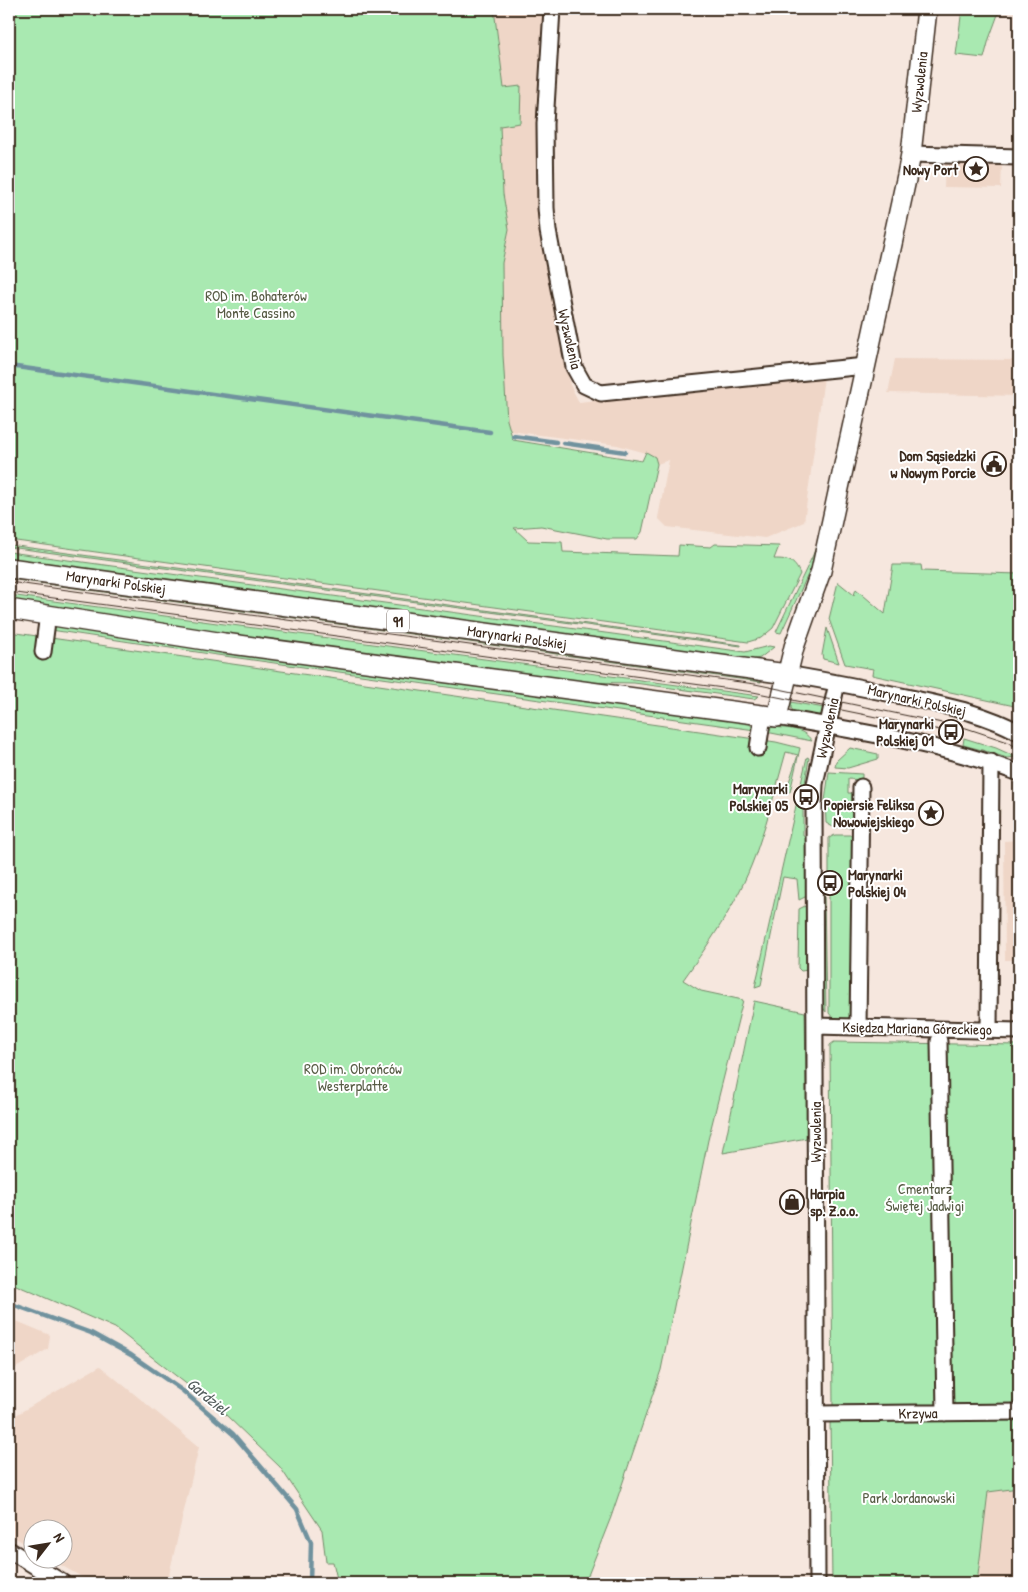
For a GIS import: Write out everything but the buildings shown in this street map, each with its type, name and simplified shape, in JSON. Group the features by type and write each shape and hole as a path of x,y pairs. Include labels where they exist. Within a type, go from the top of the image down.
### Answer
{"main road":[{"name":"Wyzwolenia","path":"770,717 787,674 821,571 911,154 926,9"},
{"name":"Marynarki Polskiej","path":"9,568 787,674"},
{"path":"9,609 224,643 770,717"}],"street":[{"name":"Wyzwolenia","path":"552,9 545,124 548,231 574,367 584,385 601,393 865,366"},
{"path":"911,154 1019,156"},
{"path":"43,652 48,614"},
{"name":"Marynarki Polskiej","path":"787,674 968,710 1019,732"},
{"name":"Wyzwolenia","path":"817,1583 814,806 815,784 837,683"},
{"path":"758,748 770,717 828,726 953,752 991,762 1019,773"},
{"path":"989,1030 991,762"},
{"path":"858,1027 861,787"},
{"name":"Księdza Mariana Góreckiego","path":"815,1026 1019,1031"},
{"path":"939,1041 945,1413"},
{"name":"Krzywa","path":"816,1414 1019,1412"},
{"path":"9,1550 63,1583"}],"shaded area":[{"path":"494,9 547,9 538,196 570,385 579,402 682,390 694,393 824,377 804,522 765,538 667,527 658,518 669,460 657,464 655,457 650,454 617,445 510,431 507,420 503,355 502,263 509,229 503,194 500,126 520,86 504,88"},
{"path":"945,163 1002,164 1001,188 944,187"},
{"path":"895,359 1019,360 1019,396 888,393"},
{"path":"1019,840 1019,960 1005,960 1004,841"},
{"path":"9,1318 50,1335 48,1349 9,1372"},
{"path":"100,1366 199,1447 167,1583 92,1583 69,1570 72,1570 72,1520 22,1520 22,1542 9,1534 9,1419"},
{"path":"1019,1488 1019,1583 977,1583 988,1492"}],"green space":[{"name":"ROD im. Bohaterów Monte Cassino","path":"9,9 494,9 504,88 521,86 520,123 500,126 503,194 509,229 502,263 503,355 507,420 513,440 642,461 646,452 655,457 657,464 642,532 637,539 607,539 541,526 514,528 528,541 562,542 563,552 678,556 679,545 711,547 715,544 779,546 774,559 790,561 800,574 773,628 761,638 748,642 9,540"},
{"path":"962,9 1000,9 984,58 956,55"},
{"path":"819,538 816,557 781,633 776,632 813,555"},
{"path":"9,545 741,645 741,646 9,547"},
{"path":"9,552 745,652 769,646 774,647 760,658 751,660 9,560"},
{"path":"893,565 921,565 922,571 1019,574 1019,707 872,675 873,669 845,664 829,619 838,582 854,595 856,589 885,614"},
{"path":"9,575 760,679 761,682 9,579"},
{"path":"9,595 759,696 754,699 634,683 576,682 262,640 9,600"},
{"path":"58,625 748,722 755,730 51,630"},
{"path":"827,628 839,663 823,659 822,655"},
{"name":"ROD im. Obrońców Westerplatte","path":"9,632 776,742 800,748 790,792 786,791 798,755 786,752 762,835 744,883 716,932 683,980 701,991 743,1000 708,1140 661,1370 611,1517 585,1583 338,1583 333,1562 326,1562 322,1530 280,1467 226,1415 115,1328 9,1282"},
{"path":"791,702 824,708 823,713 819,716 794,712 791,708"},
{"path":"774,727 800,731 812,741 766,732"},
{"path":"964,738 996,748 1016,757 1007,758 963,745"},
{"path":"850,748 878,754 878,759 848,768 835,767 836,761"},
{"path":"807,757 809,758 803,796 803,836 806,837 807,896 799,900 797,879 783,877 761,985 755,987"},
{"path":"829,772 862,774 862,780 848,779 848,793 857,793 857,827 833,827 826,823 825,801"},
{"path":"835,835 857,835 851,1019 833,1018 829,1013 829,838"},
{"path":"824,891 826,1012 822,1006 821,892"},
{"path":"807,905 808,970 801,971 798,968 799,909"},
{"path":"754,1001 805,1012 807,1138 723,1153"},
{"name":"Cmentarz Świętej Jadwigi","path":"834,1042 1019,1045 1019,1406 833,1407 830,1045"},
{"name":"Park Jordanowski","path":"1019,1418 1019,1488 988,1492 977,1583 832,1583 830,1419"}],"waterway":[{"path":"9,366 490,432"},
{"path":"513,436 556,442"},
{"path":"563,443 625,452"},
{"name":"Gardziel","path":"9,1303 91,1333 131,1355 183,1391 233,1434 297,1509 311,1542 310,1583"}],"tram line":[{"path":"9,582 755,684 966,728 1005,741 1019,748"},
{"path":"9,592 753,692 950,732"}],"place":[{"name":"Nowy Port","path":"976,169"},
{"name":"Dom Sąsiedzki w Nowym Porcie","path":"994,464"},
{"name":"Marynarki Polskiej 01","path":"951,732"},
{"name":"Marynarki Polskiej 05","path":"806,797"},
{"name":"Popiersie Feliksa Nowowiejskiego","path":"931,813"},
{"name":"Marynarki Polskiej 04","path":"830,883"},
{"name":"Harpia sp. Z.o.o.","path":"792,1202"}]}
